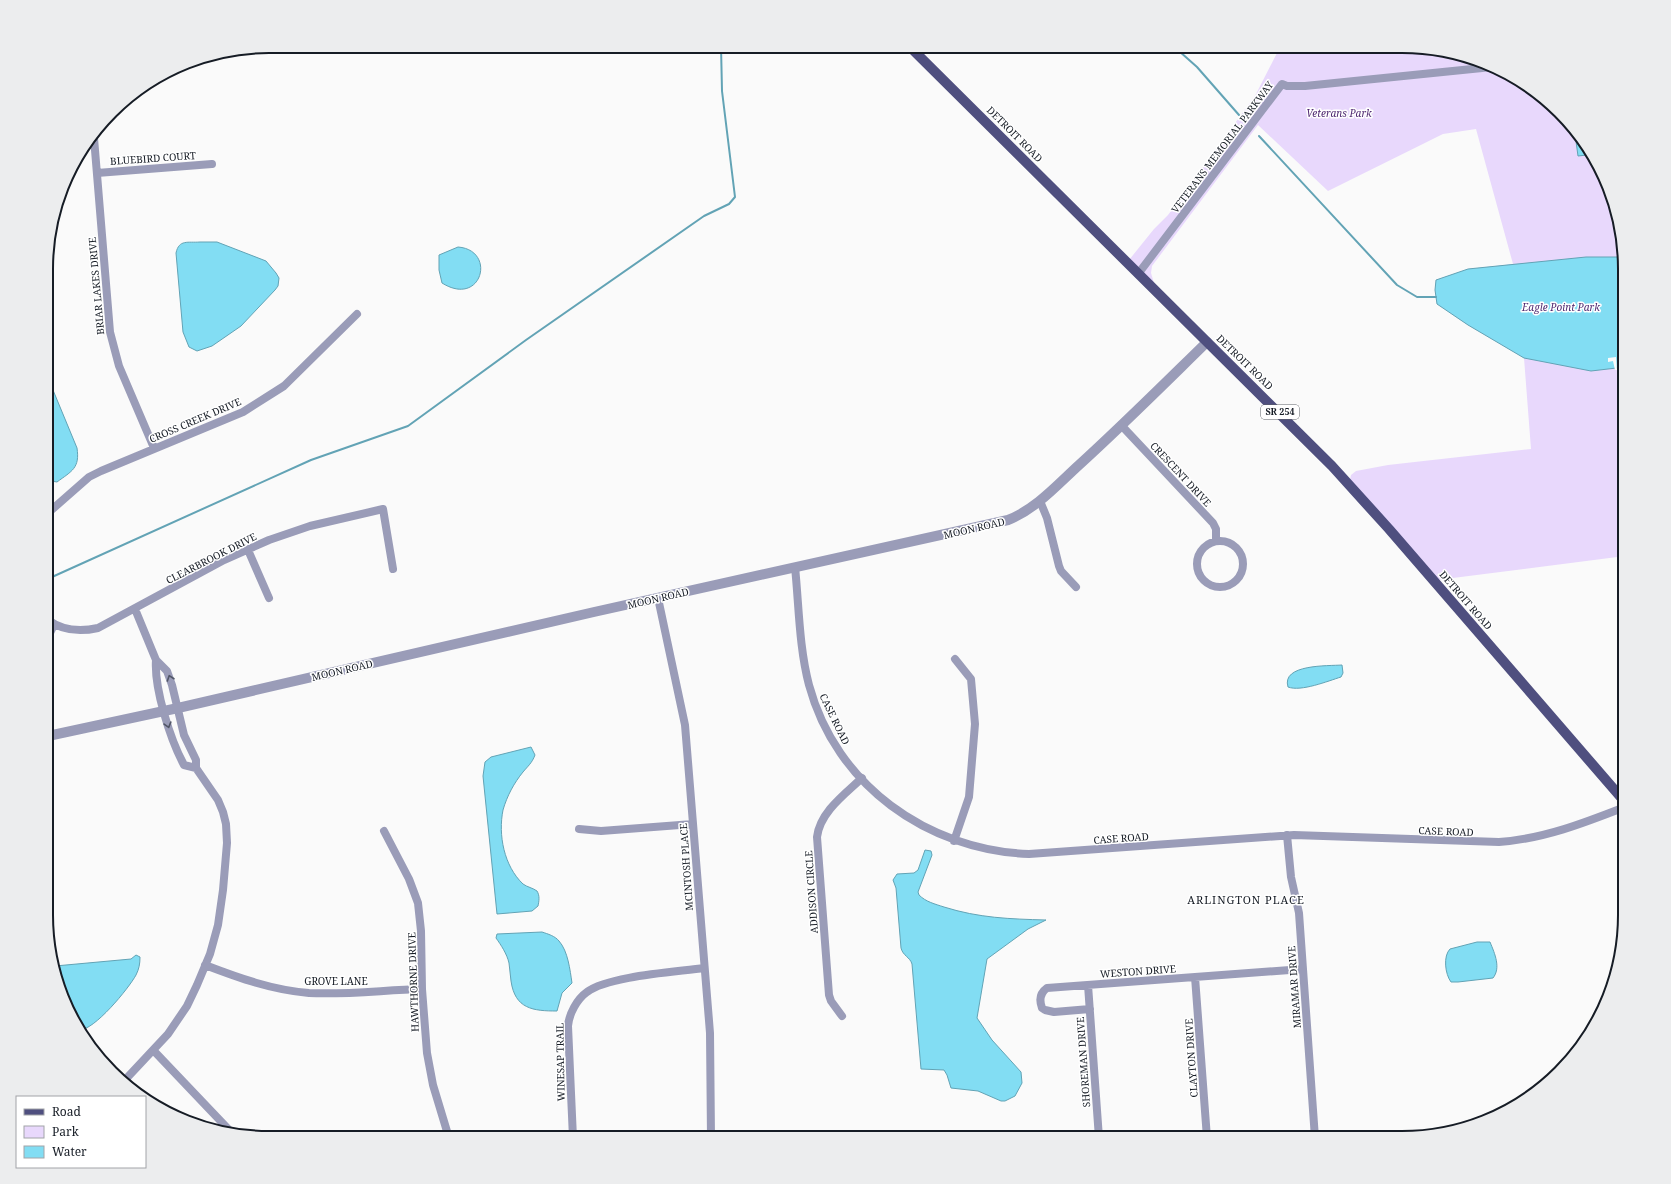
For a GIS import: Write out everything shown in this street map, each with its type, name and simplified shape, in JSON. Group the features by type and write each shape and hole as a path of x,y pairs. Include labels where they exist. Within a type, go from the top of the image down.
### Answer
{"main road":[{"name":"DETROIT ROAD","path":"916,53 1332,466 1389,529 1618,795"}],"street":[{"name":"VETERANS MEMORIAL PARKWAY","path":"1138,274 1282,84 1305,86 1482,68"},
{"name":"BRIAR LAKES DRIVE","path":"94,142 108,320 111,341 119,366 154,448"},
{"name":"BLUEBIRD COURT","path":"97,172 212,164"},
{"name":"CROSS CREEK DRIVE","path":"53,509 89,477 154,448 243,412 284,386 357,314"},
{"name":"MOON ROAD","path":"53,735 1008,520 1025,512 1040,501 1207,342"},
{"name":"CRESCENT DRIVE","path":"1121,425 1213,523 1216,529 1216,542"},
{"path":"1040,501 1047,518 1061,571 1076,587"},
{"name":"CLEARBROOK DRIVE","path":"53,624 71,630 88,630 105,625 224,560 269,540 310,526 383,509 393,569"},
{"path":"1216,542 1231,544 1240,555 1242,562 1239,576 1234,582 1220,587 1213,586 1201,577 1197,562 1203,548 1216,542"},
{"path":"248,550 269,598"},
{"name":"CASE ROAD","path":"795,567 803,652 811,691 816,706 832,738 849,764 887,803 910,820 954,841 1002,852 1043,854 1316,834 1478,842 1507,842 1554,832 1618,809"},
{"name":"MCINTOSH PLACE","path":"658,598 684,718 711,1053 712,1131"},
{"path":"127,1078 154,1051 174,1027 205,966 213,944 220,911 225,876 227,837 225,819 221,806 196,768 196,760 184,735 167,671 156,660 135,609"},
{"path":"954,841 969,797 975,724 971,679 955,659"},
{"path":"156,660 155,674 175,748 184,765 196,768"},
{"name":"ADDISON CIRCLE","path":"842,1016 831,1001 829,995 818,837 820,826 828,812 862,778"},
{"path":"579,829 601,831 693,824"},
{"name":"HAWTHORNE DRIVE","path":"384,831 409,879 418,903 421,931 424,1035 429,1066 447,1131"},
{"name":"MIRAMAR DRIVE","path":"1287,835 1290,871 1299,913 1315,1131"},
{"name":"GROVE LANE","path":"205,966 256,983 308,993 422,989"},
{"name":"WINESAP TRAIL","path":"573,1131 568,1026 570,1016 578,1002 587,992 608,982 704,968"},
{"name":"WESTON DRIVE","path":"1090,1009 1050,1012 1042,1008 1040,1000 1042,992 1047,988 1303,969"},
{"name":"CLAYTON DRIVE","path":"1195,977 1206,1131"},
{"name":"SHOREMAN DRIVE","path":"1088,985 1099,1131"},
{"path":"154,1051 226,1127"}],"green space":[{"name":"Eagle Point Park","path":"1277,53 1417,53 1458,60 1498,75 1522,89 1545,107 1573,137 1596,173 1607,199 1614,227 1618,254 1618,557 1437,580 1350,480 1351,475 1356,471 1388,465 1531,449 1524,358 1468,325 1437,304 1435,290 1436,280 1468,269 1513,264 1476,129 1443,134 1328,191 1258,125 1152,266 1151,273 1154,283 1129,260 1154,229 1168,215 1256,94"}],"water":[{"path":"1576,141 1586,155 1578,156"},
{"path":"188,242 217,242 266,261 279,278 278,286 241,326 212,346 197,351 189,347 183,332 176,253 179,246"},
{"path":"458,247 470,250 478,257 481,266 480,276 475,283 467,288 456,289 442,283 439,270 439,255"},
{"path":"1586,257 1618,257 1618,368 1591,371 1524,358 1468,325 1437,304 1435,290 1436,280 1468,269"},
{"path":"53,390 77,448 78,455 76,465 71,472 57,482 53,481"},
{"path":"1342,665 1343,673 1341,677 1307,687 1288,687 1288,679 1298,670 1317,666"},
{"path":"531,747 535,755 509,795 503,810 501,830 504,850 511,868 516,877 523,884 537,891 539,897 538,906 532,911 497,914 483,776 485,762 491,757"},
{"path":"925,850 931,851 932,855 918,892 919,895 925,899 934,904 970,914 1046,920 1028,929 987,959 977,1018 992,1040 1021,1072 1022,1083 1015,1096 1005,1101 1001,1101 978,1091 951,1088 944,1070 921,1069 912,964 901,948 896,888 893,880 897,874 914,873 918,870"},
{"path":"542,932 557,939 567,955 572,983 562,993 557,1011 533,1009 521,1003 516,998 511,981 508,960 504,950 496,938 497,934"},
{"path":"1477,942 1490,942 1497,965 1497,970 1493,978 1451,982 1447,974 1446,965 1446,956 1448,952 1450,949"},
{"path":"136,955 140,957 139,969 132,981 102,1016 93,1024 85,1028 69,998 59,966 131,959"}],"pier":[{"path":"1616,357 1617,370 1615,370 1613,361 1608,362 1608,358"}],"waterway":[{"path":"53,577 311,460 408,426 526,340 704,216 729,204 735,197 722,91 721,53"},
{"path":"1181,53 1197,67 1239,115"},
{"path":"1259,136 1397,285 1417,297 1436,297"}],"district":[{"name":"ARLINGTON PLACE","path":"1246,900"}],"park label":[{"name":"Veterans Park","path":"1339,113"}]}
